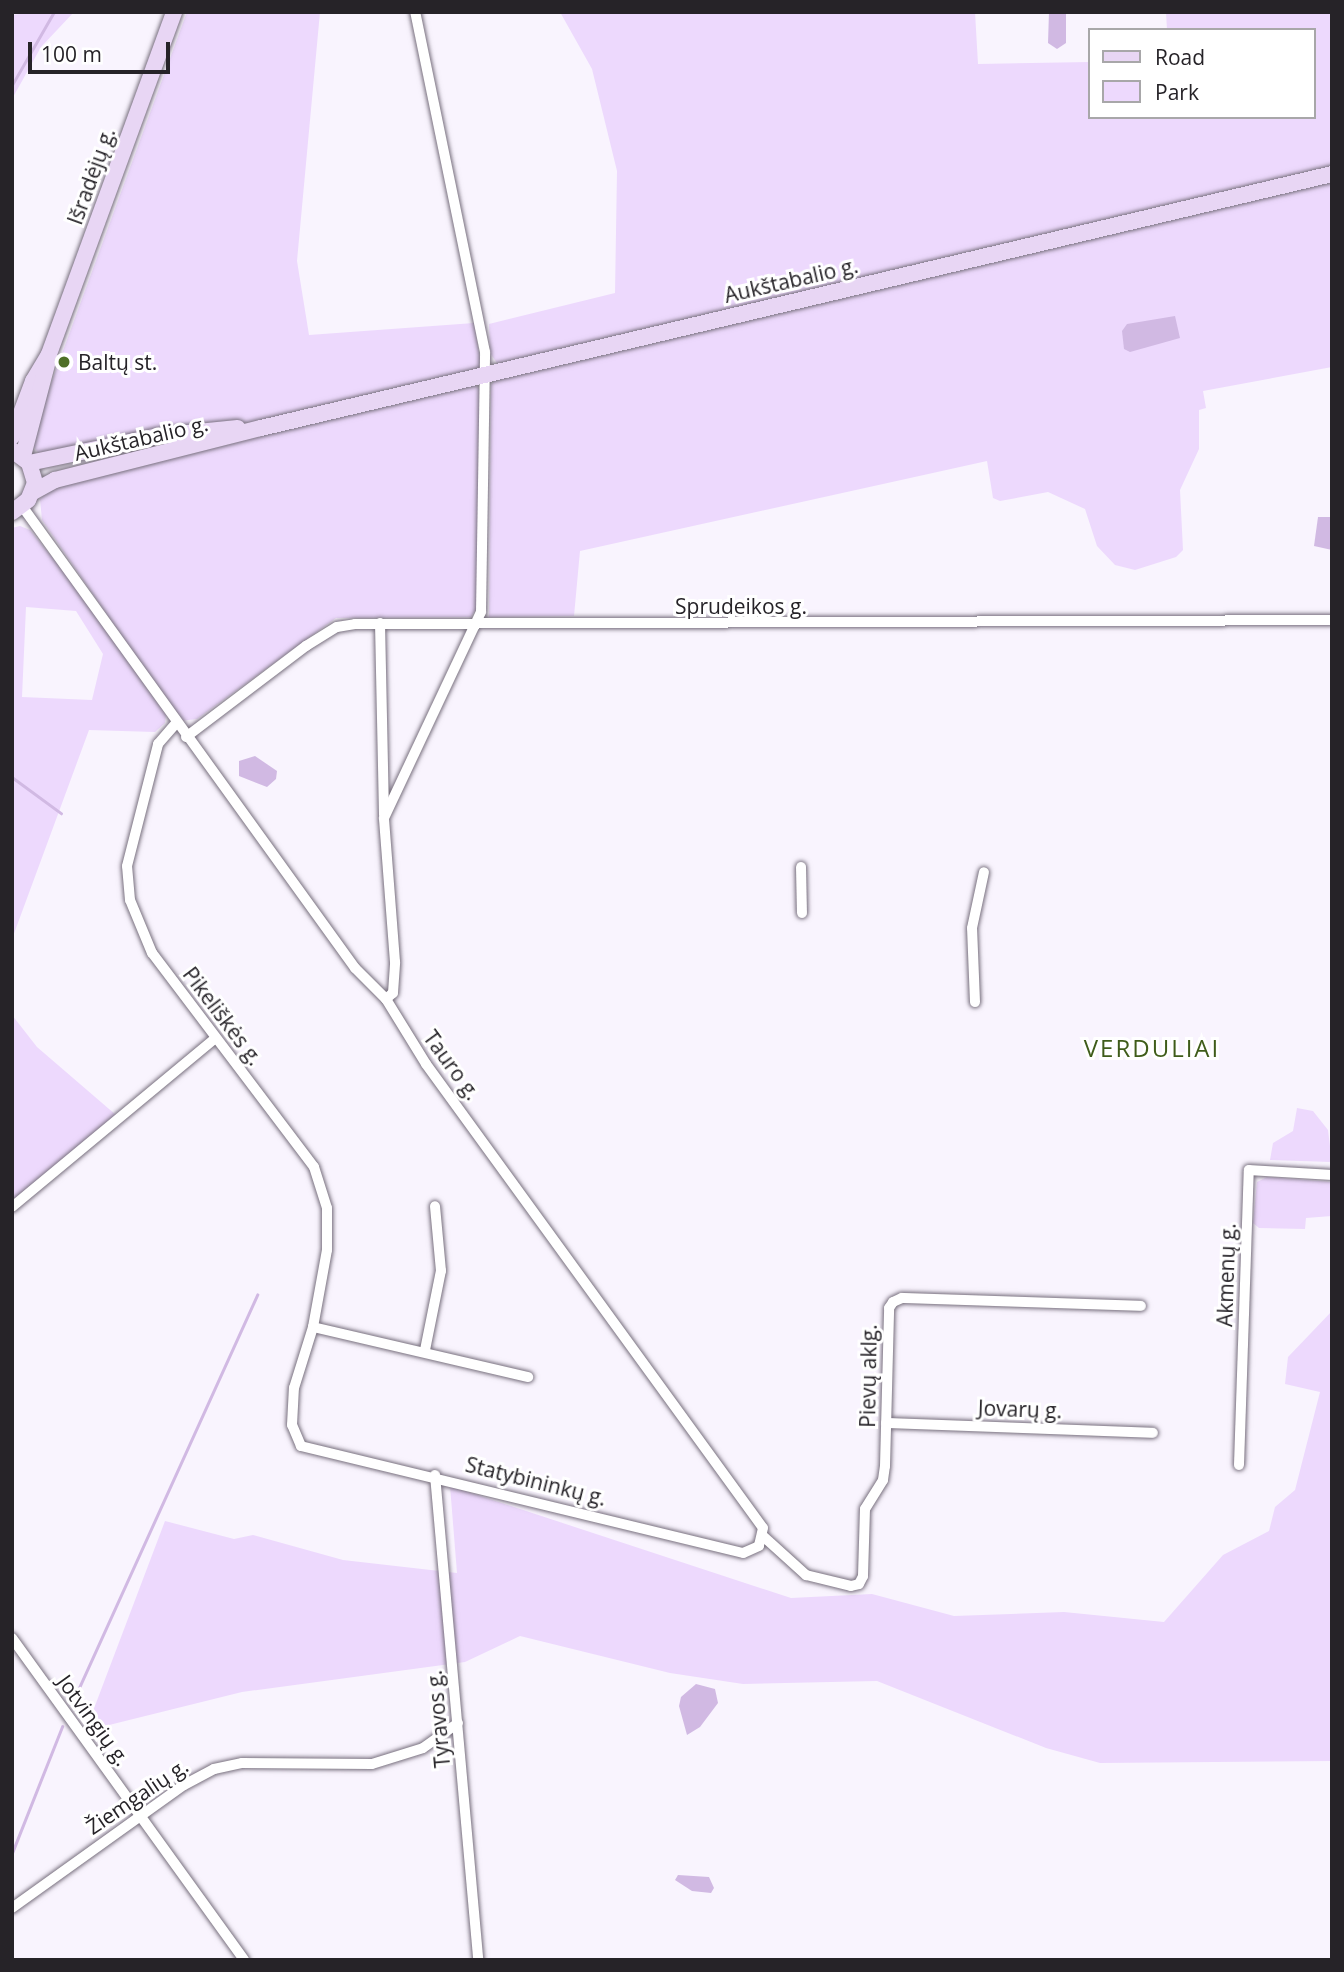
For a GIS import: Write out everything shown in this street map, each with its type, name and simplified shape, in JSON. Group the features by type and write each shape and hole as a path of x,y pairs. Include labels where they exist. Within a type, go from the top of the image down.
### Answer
{"main road":[{"name":"Išradėjų g.","path":"21,456 49,354 174,12"},
{"name":"Aukštabalio g.","path":"33,492 55,480 261,428 1332,174"},
{"name":"Išradėjų g.","path":"12,437 40,365 49,354"},
{"name":"Aukštabalio g.","path":"21,456 158,436 261,428"},
{"path":"17,509 33,492 21,456"}],"street":[{"path":"384,818 481,612 487,374 415,12"},
{"name":"Tauro g.","path":"17,509 97,611 355,968 386,999 420,1056 763,1528 762,1541"},
{"name":"Sprudeikos g.","path":"186,737 337,627 380,623 475,625 1332,620"},
{"path":"380,623 384,818 396,980 386,999"},
{"name":"Pikeliškės g.","path":"176,723 159,744 127,866 130,900 152,953 214,1039 314,1167 327,1208 327,1250 313,1327 294,1388 292,1425 301,1446"},
{"path":"801,867 802,913"},
{"path":"975,1003 972,928 984,872"},
{"path":"12,1208 214,1039"},
{"name":"Akmenų g.","path":"1239,1465 1249,1170 1332,1175"},
{"path":"425,1349 441,1270 435,1206"},
{"name":"Pievų aklg.","path":"762,1541 806,1575 851,1586 859,1584 863,1576 865,1510 883,1479 889,1308 901,1298 1141,1306"},
{"path":"313,1327 425,1349 528,1377"},
{"name":"Jovarų g.","path":"886,1423 1153,1433"},
{"name":"Statybininkų g.","path":"301,1446 435,1475 743,1553 762,1541"},
{"name":"Tyravos g.","path":"435,1475 478,1960"},
{"name":"Jotvingių g.","path":"12,1638 244,1960"},
{"name":"Žiemgalių g.","path":"12,1908 184,1784 227,1765 372,1764 423,1748 458,1723"}],"green space":[{"path":"74,12 41,47 12,99 12,15"},
{"path":"187,12 320,12 297,261 309,335 474,323 481,365 477,371 249,424 157,431 40,455 32,445 34,430"},
{"path":"560,12 975,12 978,64 1088,62 1088,119 1316,119 1316,28 1167,28 1166,12 1332,12 1332,168 499,366 490,353 489,324 615,293 617,171 592,69"},
{"path":"1332,180 1332,367 1203,391 1206,408 1199,410 1199,449 1180,490 1183,550 1176,557 1135,570 1115,565 1097,546 1085,509 1048,492 1000,501 993,498 987,461 580,551 574,616 489,617 491,385 496,379"},
{"path":"474,385 480,389 477,607 471,617 336,618 197,719 180,721 42,520 40,499 53,485"},
{"path":"20,526 30,530 68,577 166,715 165,723 155,732 89,730 12,939 12,528","holes":["26,607 76,611 103,654 92,700 22,697"]},
{"path":"12,1015 37,1047 116,1115 12,1201"},
{"path":"1297,1108 1313,1111 1328,1130 1332,1162 1270,1160 1273,1143 1293,1131"},
{"path":"1267,1177 1332,1182 1332,1216 1306,1218 1305,1229 1259,1228 1253,1223 1257,1182"},
{"path":"1332,1311 1332,1761 1100,1763 1046,1748 877,1681 743,1684 670,1673 520,1636 465,1662 242,1692 101,1727 90,1719 165,1521 234,1539 253,1535 343,1560 457,1573 450,1486 791,1598 872,1594 954,1616 1064,1612 1164,1622 1223,1555 1269,1531 1275,1507 1295,1490 1320,1392 1285,1384 1288,1357"}],"shaded area":[{"path":"1049,12 1066,14 1066,43 1057,49 1048,43"},
{"path":"1175,316 1180,338 1130,352 1124,349 1122,331 1127,324"},
{"path":"1318,517 1332,517 1332,550 1314,546"},
{"path":"255,756 277,771 276,779 267,787 239,776 239,761"},
{"path":"696,1684 715,1689 718,1703 700,1727 687,1735 679,1706 681,1697"},
{"path":"678,1875 709,1877 714,1888 711,1893 692,1891 675,1880"}],"waterway":[{"path":"12,85 54,12"},
{"path":"12,777 61,813"},
{"path":"73,1701 257,1295"},
{"path":"12,1853 62,1727"}],"place":[{"name":"Baltų st.","path":"64,362"}],"district":[{"name":"VERDULIAI","path":"1152,1048"}]}
